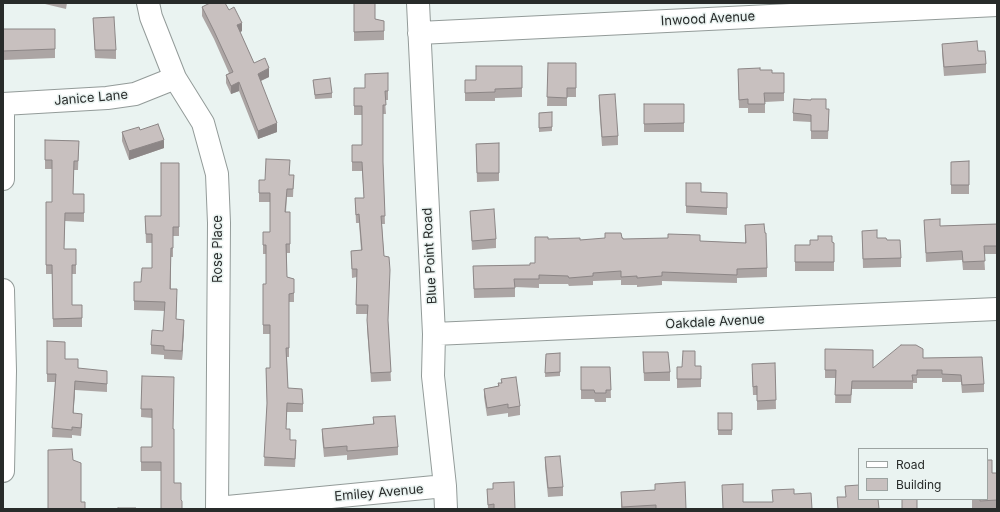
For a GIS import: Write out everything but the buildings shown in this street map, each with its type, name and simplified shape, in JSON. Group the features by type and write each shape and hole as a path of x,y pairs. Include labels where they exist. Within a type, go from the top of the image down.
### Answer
{"street":[{"name":"Rose Place","path":"148,3 156,30 175,78 203,124 216,174 218,223 217,509"},
{"name":"Blue Point Road","path":"418,3 434,334 433,376 446,486 446,509"},
{"name":"Inwood Avenue","path":"420,33 997,5"},
{"name":"Janice Lane","path":"3,104 107,98 135,94 175,78"},
{"path":"3,104 3,179"},
{"path":"3,290 3,471"},
{"name":"Oakdale Avenue","path":"434,334 997,309"},
{"name":"Emiley Avenue","path":"217,509 446,486"}]}
